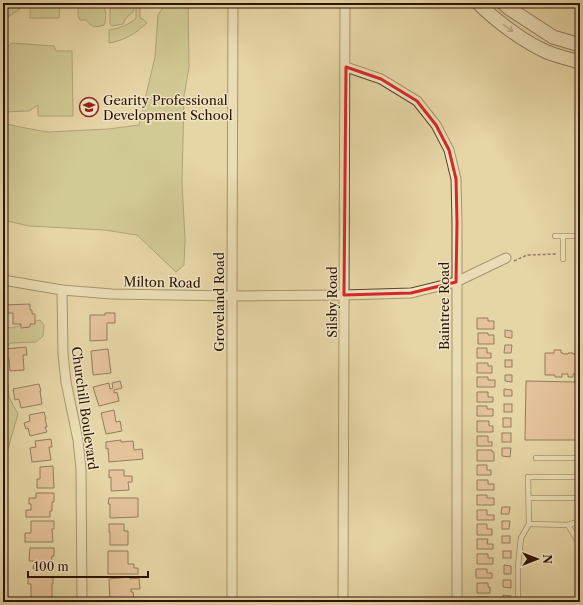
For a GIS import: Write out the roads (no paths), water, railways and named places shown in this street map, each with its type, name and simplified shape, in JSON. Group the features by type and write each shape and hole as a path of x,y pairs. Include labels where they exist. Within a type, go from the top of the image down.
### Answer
{"street":[{"name":"Groveland Road","path":"232,602 233,3"},
{"name":"Silsby Road","path":"343,602 346,66 345,3"},
{"path":"478,3 486,12 529,42 558,56 580,62"},
{"path":"503,3 553,37 580,45"},
{"name":"Baintree Road","path":"346,66 381,79 417,101 436,125 449,150 456,179 457,602"},
{"name":"Milton Road","path":"3,280 62,290 112,294 232,296 411,293 456,282 506,258"},
{"name":"Churchill Boulevard","path":"62,290 63,354 66,382 77,434 81,470 82,602"}],"lane":[{"path":"554,236 578,236 580,234"},
{"path":"563,236 563,256"},
{"path":"536,458 580,458"},
{"path":"518,602 518,566 521,538 529,524 528,477 580,477"},
{"path":"529,498 580,498"},
{"path":"529,524 568,525 580,522"},
{"path":"568,525 580,545"}],"place":[{"name":"Gearity Professional Development School","path":"89,107"}]}
